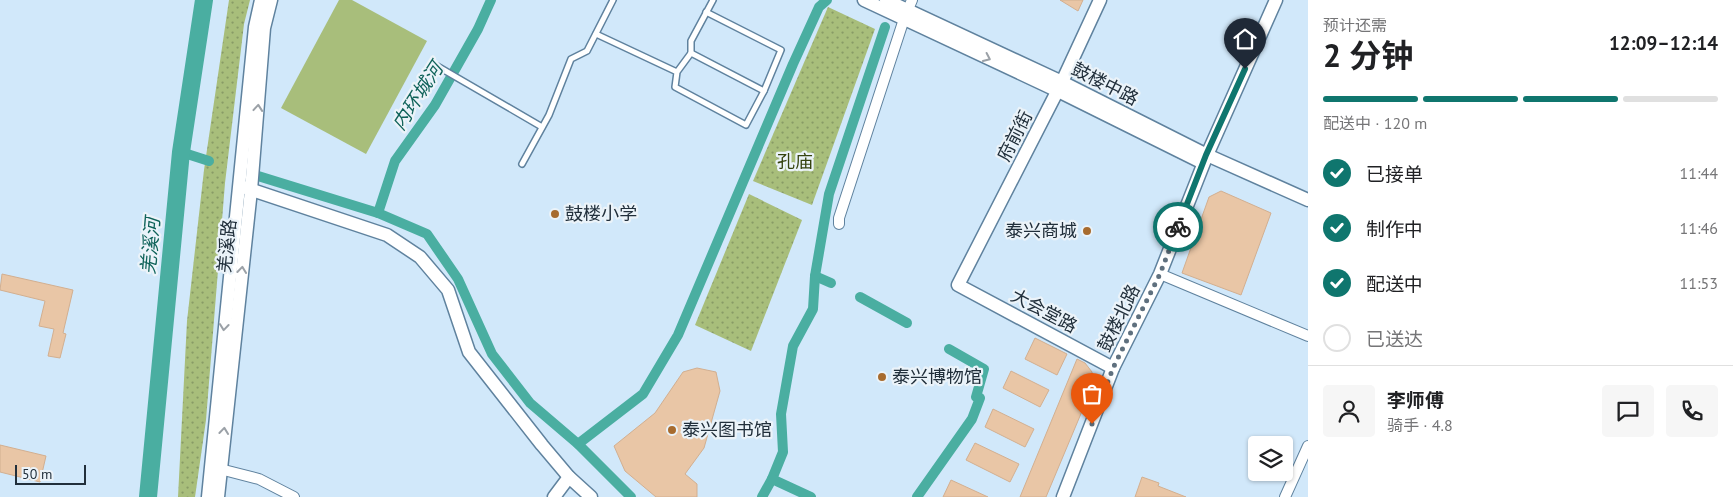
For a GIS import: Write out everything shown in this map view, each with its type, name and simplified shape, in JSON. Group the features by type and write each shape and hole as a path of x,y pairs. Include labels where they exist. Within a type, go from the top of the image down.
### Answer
{"street":[{"name":"羌溪路","path":"218,497 215,468 238,185 254,27 260,0"},
{"name":"羌溪路","path":"208,497 215,468 251,190 264,28 270,0"},
{"path":"839,224 839,218 908,10 864,0"},
{"name":"鼓楼中路","path":"886,0 1205,159 1308,200"},
{"name":"府前街","path":"958,285 1060,86 1100,0"},
{"name":"鼓楼北路","path":"1063,497 1113,368 1160,274 1205,159 1276,0"},
{"path":"238,185 387,235 420,256 448,290 469,352 516,414 569,477 591,497"},
{"path":"1160,274 1308,336"},
{"name":"大会堂路","path":"958,285 1113,368"},
{"path":"1285,497 1308,446"},
{"path":"215,468 259,479 294,497"},
{"path":"554,497 569,477"}],"lane":[{"path":"522,164 549,115 571,59 587,51 613,0"},
{"path":"706,12 781,50 764,91 746,125 675,87 677,72 691,53 691,41 706,12 713,0"},
{"path":"596,34 677,72"},
{"path":"691,53 764,91"},
{"path":"437,66 542,127"}],"green space":[{"path":"229,0 250,0 244,24 225,183 206,420 195,497 178,497 187,321 204,170"},
{"path":"339,0 352,0 427,41 366,154 281,108"},
{"name":"孔庙","path":"828,7 875,29 812,205 753,181"},
{"path":"749,194 802,220 751,351 695,325"}],"building":[{"path":"1060,0 1083,0 1078,11"},
{"path":"1221,191 1271,213 1241,295 1182,273 1209,197"},
{"path":"2,274 73,290 63,333 66,334 60,358 48,356 54,329 39,326 45,301 0,290"},
{"path":"1035,338 1067,354 1057,375 1025,359"},
{"path":"1077,359 1085,363 1092,372 1093,385 1046,497 1020,497"},
{"name":"泰兴图书馆","path":"697,368 716,372 720,391 704,448 685,474 697,484 697,497 656,497 625,471 614,446 655,413 683,372"},
{"path":"1011,371 1049,390 1040,407 1003,388"},
{"path":"993,409 1034,429 1025,447 985,427"},
{"path":"975,443 1019,464 1010,482 966,460"},
{"path":"0,445 46,456 40,482 0,472"},
{"path":"1142,477 1159,483 1158,486 1186,497 1135,497"},
{"path":"951,480 988,497 943,497"}],"waterway":[{"name":"羌溪河","path":"148,497 181,152 204,0"},
{"name":"内环城河","path":"378,213 395,161 435,105 478,29 491,0"},
{"path":"578,444 643,394 678,335 793,64 819,7 827,0"},
{"path":"772,479 783,452 781,414 793,346 813,309 815,276 829,194 885,27"},
{"path":"181,152 209,161"},
{"path":"255,175 378,213 427,234 458,279 492,354 530,403 578,444 631,497"},
{"path":"815,276 831,283"},
{"path":"860,297 907,323"},
{"path":"917,497 972,419 980,398 976,397 984,369 949,349"},
{"path":"762,497 772,479 811,497"}],"way so far":[{"path":"1092,424 1113,368 1160,274 1178,227"}],"place":[{"name":"鼓楼小学","path":"555,214"},
{"name":"泰兴商城","path":"1087,231"},
{"name":"泰兴博物馆","path":"882,377"},
{"name":"泰兴图书馆","path":"672,430"}],"route":[{"path":"1178,227 1206,155 1245,69"}]}
